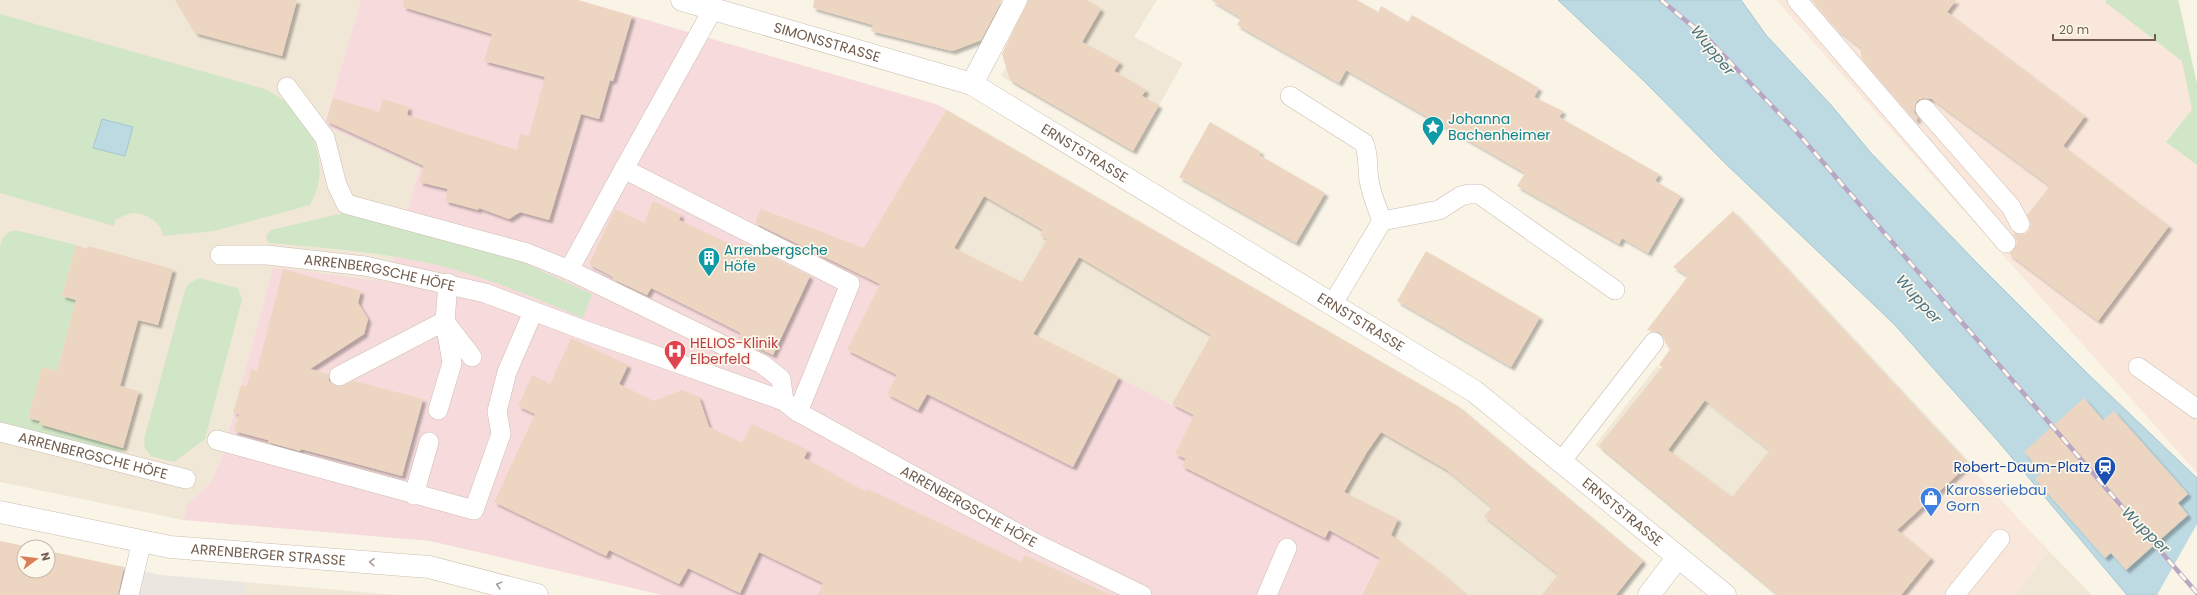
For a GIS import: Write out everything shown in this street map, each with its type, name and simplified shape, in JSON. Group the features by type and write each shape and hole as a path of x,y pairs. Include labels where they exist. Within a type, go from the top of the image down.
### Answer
{"street":[{"name":"SIMONSSTRASSE","path":"682,0 972,84"},
{"path":"972,84 1016,0"},
{"name":"ERNSTSTRASSE","path":"972,84 1474,391 1560,463 1725,595"},
{"name":"ARRENBERGER STRASSE","path":"0,512 170,547 429,567 537,595"},
{"path":"1649,595 1678,557"}],"lane":[{"path":"1797,0 2006,243"},
{"path":"569,270 713,9"},
{"path":"287,87 325,138 337,185 346,204 527,253 569,270 762,364 781,379 791,406"},
{"path":"1290,96 1364,143 1368,150 1366,161 1369,182 1382,221"},
{"path":"1925,109 2011,207 2020,224"},
{"path":"624,169 850,284 791,406"},
{"path":"1332,305 1382,221 1439,210 1461,196 1469,194 1479,194 1614,290"},
{"name":"ARRENBERGSCHE HÖFE","path":"220,255 267,256 365,266 448,283 486,293 533,312 791,406 1037,544 1142,595"},
{"path":"438,410 452,363 445,321 448,283"},
{"path":"217,440 414,495 474,510 501,434 496,411 507,372 533,312"},
{"path":"445,321 472,357"},
{"path":"339,376 445,321"},
{"path":"1560,463 1654,342"},
{"path":"2138,368 2197,409"},
{"name":"ARRENBERGSCHE HÖFE","path":"0,432 186,479"},
{"path":"414,495 429,442"},
{"path":"1955,595 2000,539"},
{"path":"129,595 142,541"},
{"path":"1267,595 1287,548"}],"shaded area":[{"path":"0,0 361,0 324,124 420,167 387,283 273,267 221,460 210,483 188,504 183,520 0,482"},
{"name":"HELIOS-Klinik Elberfeld","path":"361,0 578,0 936,104 946,109 865,249 1399,520 1361,595 662,595 430,541 183,520 188,504 210,483 221,460 273,267 387,282 420,167 324,125"},
{"path":"1042,0 1157,0 1134,37 1183,63 1133,152 1001,76"},
{"path":"1776,0 2179,0 2197,84 2197,473"},
{"path":"946,109 1458,406 1646,562 1618,595 1361,595 1399,520 864,249"},
{"path":"1657,366 1806,478 1917,575 1901,595 1777,595 1595,445"},
{"name":"Karosseriebau Gorn","path":"1886,378 2049,551 2014,595 1901,595 1917,575 1806,478"},
{"path":"2049,551 2092,595 2014,595"},
{"path":"56,553 162,575 245,582 244,595 45,595 49,579 56,579"},
{"path":"245,582 396,595 244,595"}],"green space":[{"path":"2106,0 2178,0 2197,84 2197,165 2166,142 2192,110 2182,61 2105,2"},
{"path":"0,14 265,89 279,97 295,109 309,129 314,140 319,165 319,177 316,192 310,205 214,231 163,236 157,223 140,213 130,214 116,219 114,226 0,193"},
{"path":"343,213 511,257 592,294 583,318 493,282 437,265 374,254 269,243 267,239 267,234 271,230"},
{"path":"11,231 19,231 76,245 62,296 76,300 57,371 42,368 28,418 40,421 40,424 123,448 121,454 0,424 0,246 3,237"},
{"path":"199,278 238,288 242,300 205,439 174,462 151,456 145,449 144,439 185,290 188,284"}],"water":[{"name":"Wupper","path":"1558,0 1741,0 1766,35 1831,105 1871,153 1977,263 2089,375 2197,478 2197,595 2127,595 1997,440 1894,324 1727,165 1644,81"},
{"path":"102,119 133,127 125,156 93,148"}],"pier":[{"path":"2197,524 2197,595 2157,595"}],"building":[{"path":"175,0 297,0 282,56 195,33"},
{"path":"404,0 578,0 632,16 613,81 610,80 599,119 581,114 549,220 520,212 509,219 479,208 478,210 445,201 448,189 419,182 424,166 326,121 333,98 379,112 383,99 409,107 407,115 517,150 520,134 529,136 545,77 484,61 492,34 403,7"},
{"path":"814,0 1002,0 981,40 952,51 871,31 873,25 813,8"},
{"path":"1028,0 1087,0 1101,9 1082,42 1120,62 1114,71 1146,90 1142,96 1159,105 1133,151 1010,80 1002,54"},
{"path":"1211,0 1357,0 1378,12 1381,6 1408,22 1412,15 1539,88 1534,97 1563,111 1559,117 1659,174 1655,181 1681,196 1648,253 1622,238 1619,244 1517,186 1525,173 1346,70 1339,83 1237,25 1241,18"},
{"path":"1812,0 1956,0 1947,12 2085,116 2063,146 2169,226 2098,321 2009,254 2016,246 2017,241 2013,234 2025,234 2029,230 2031,224 2027,215 2050,186 1932,99 1923,98 1917,101 1914,112 1918,118 1916,121 1862,59 1860,47 1838,30"},
{"path":"946,110 1459,407 1643,561 1616,595 1542,595 1558,574 1484,516 1492,507 1447,470 1381,432 1367,452 1344,492 1398,519 1391,535 1440,572 1466,595 1362,595 1380,558 1329,530 1325,538 1182,466 1186,459 1175,454 1194,415 1172,404 1211,335 1079,257 1033,334 1119,377 1073,467 927,394 918,410 887,394 897,375 847,350 880,284 755,223 761,209 864,248","holes":["984,196 1043,230 1040,235 1047,239 1022,282 954,248"]},
{"path":"1210,122 1261,152 1259,155 1325,193 1296,243 1179,177"},
{"name":"Arrenbergsche Höfe","path":"653,201 681,215 679,220 738,248 740,243 746,244 810,276 773,355 738,338 741,333 651,288 647,295 613,279 613,277 589,264 615,209 644,223"},
{"path":"1733,211 1969,464 1897,530 1931,558 1901,595 1778,595 1599,446 1662,367 1659,365 1671,348 1665,343 1664,338 1660,333 1647,330 1688,276 1673,267","holes":["1705,400 1770,450 1732,497 1668,450"]},
{"path":"76,245 87,249 88,246 173,269 158,325 138,320 120,386 139,391 123,448 39,424 40,421 28,418 42,367 57,371 76,300 62,296"},
{"path":"1426,251 1540,317 1511,367 1397,301"},
{"path":"283,269 361,291 358,303 368,319 364,334 310,369 329,374 329,381 338,387 354,381 423,399 402,476 301,449 300,451 268,442 268,440 234,431 239,414 233,413 241,385 247,386 251,369 257,371"},
{"path":"571,338 628,365 619,384 653,401 682,390 699,397 709,427 742,443 752,424 808,450 804,458 866,492 868,489 1021,562 1025,555 1110,595 818,595 823,583 759,552 740,593 688,568 679,584 609,550 606,556 494,502 535,414 518,406 532,375 550,384"},
{"path":"2084,398 2103,420 2114,411 2188,494 2178,503 2188,515 2126,570 2111,553 2105,558 2035,479 2042,472 2024,452"},
{"path":"0,541 16,544 16,579 56,579 56,553 124,567 118,595 0,595"}],"railway":[{"path":"1661,0 1708,39 1795,130 2197,593"}],"place":[{"name":"Johanna Bachenheimer","path":"1433,146"},
{"name":"Arrenbergsche Höfe","path":"709,278"},
{"name":"HELIOS-Klinik Elberfeld","path":"675,370"},
{"name":"Robert-Daum-Platz","path":"2105,486"},
{"name":"Karosseriebau Gorn","path":"1931,518"}]}
